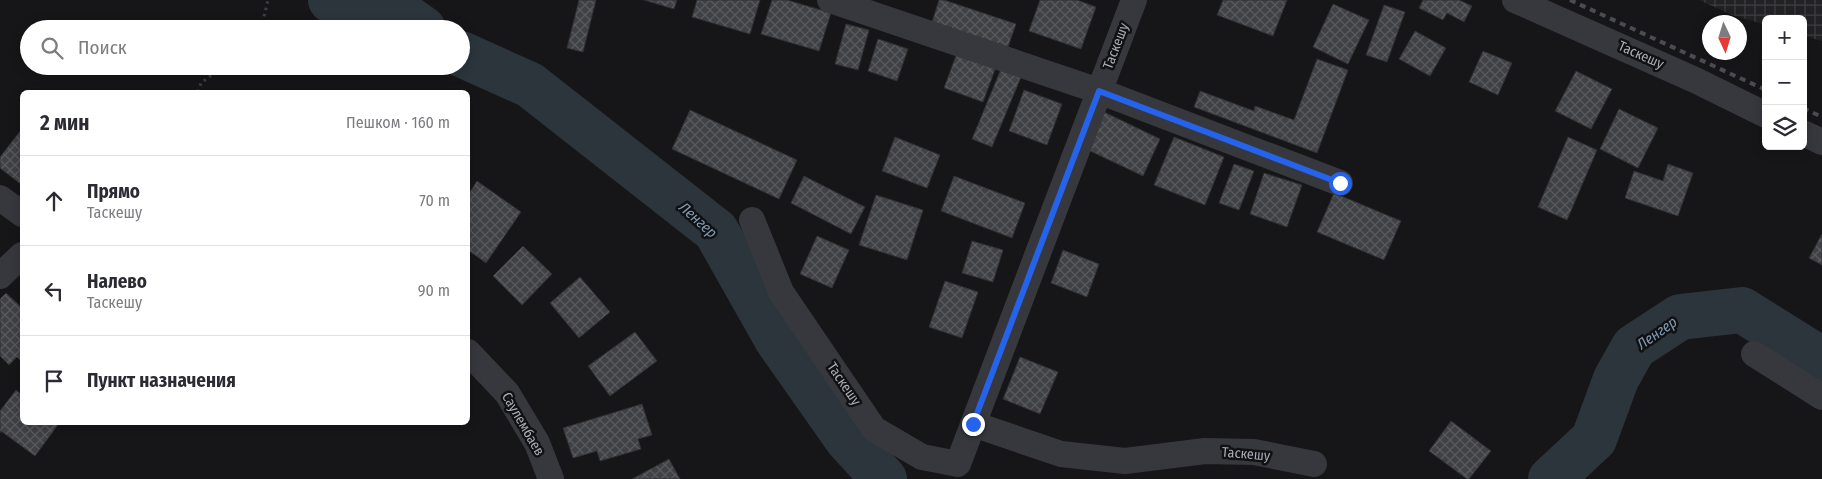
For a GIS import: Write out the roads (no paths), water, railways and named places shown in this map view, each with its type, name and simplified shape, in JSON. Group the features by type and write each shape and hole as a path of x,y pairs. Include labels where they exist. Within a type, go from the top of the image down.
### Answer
{"street":[{"path":"830,0 1099,91 1340,183"},
{"name":"Таскешу","path":"752,220 782,292 874,429 922,457 958,464 1134,0"},
{"name":"Таскешу","path":"1515,0 1687,76 1762,113"},
{"path":"1807,135 1822,142"},
{"path":"0,198 20,213"},
{"path":"0,276 20,257"},
{"name":"Саулембаев","path":"470,354 507,393 537,443 552,479"},
{"path":"1754,354 1822,397"},
{"name":"Таскешу","path":"973,424 1061,454 1125,461 1205,451 1254,452 1314,464"}],"waterway":[{"name":"Ленгер","path":"331,0 406,17 410,20"},
{"name":"Ленгер","path":"470,58 530,85 716,231 777,339 848,440 884,479"},
{"name":"Ленгер","path":"1551,479 1594,439 1616,379 1634,347 1680,317 1742,310 1822,360"}],"railway":[{"path":"1570,0 1762,88"},
{"path":"1807,110 1822,117"}]}
